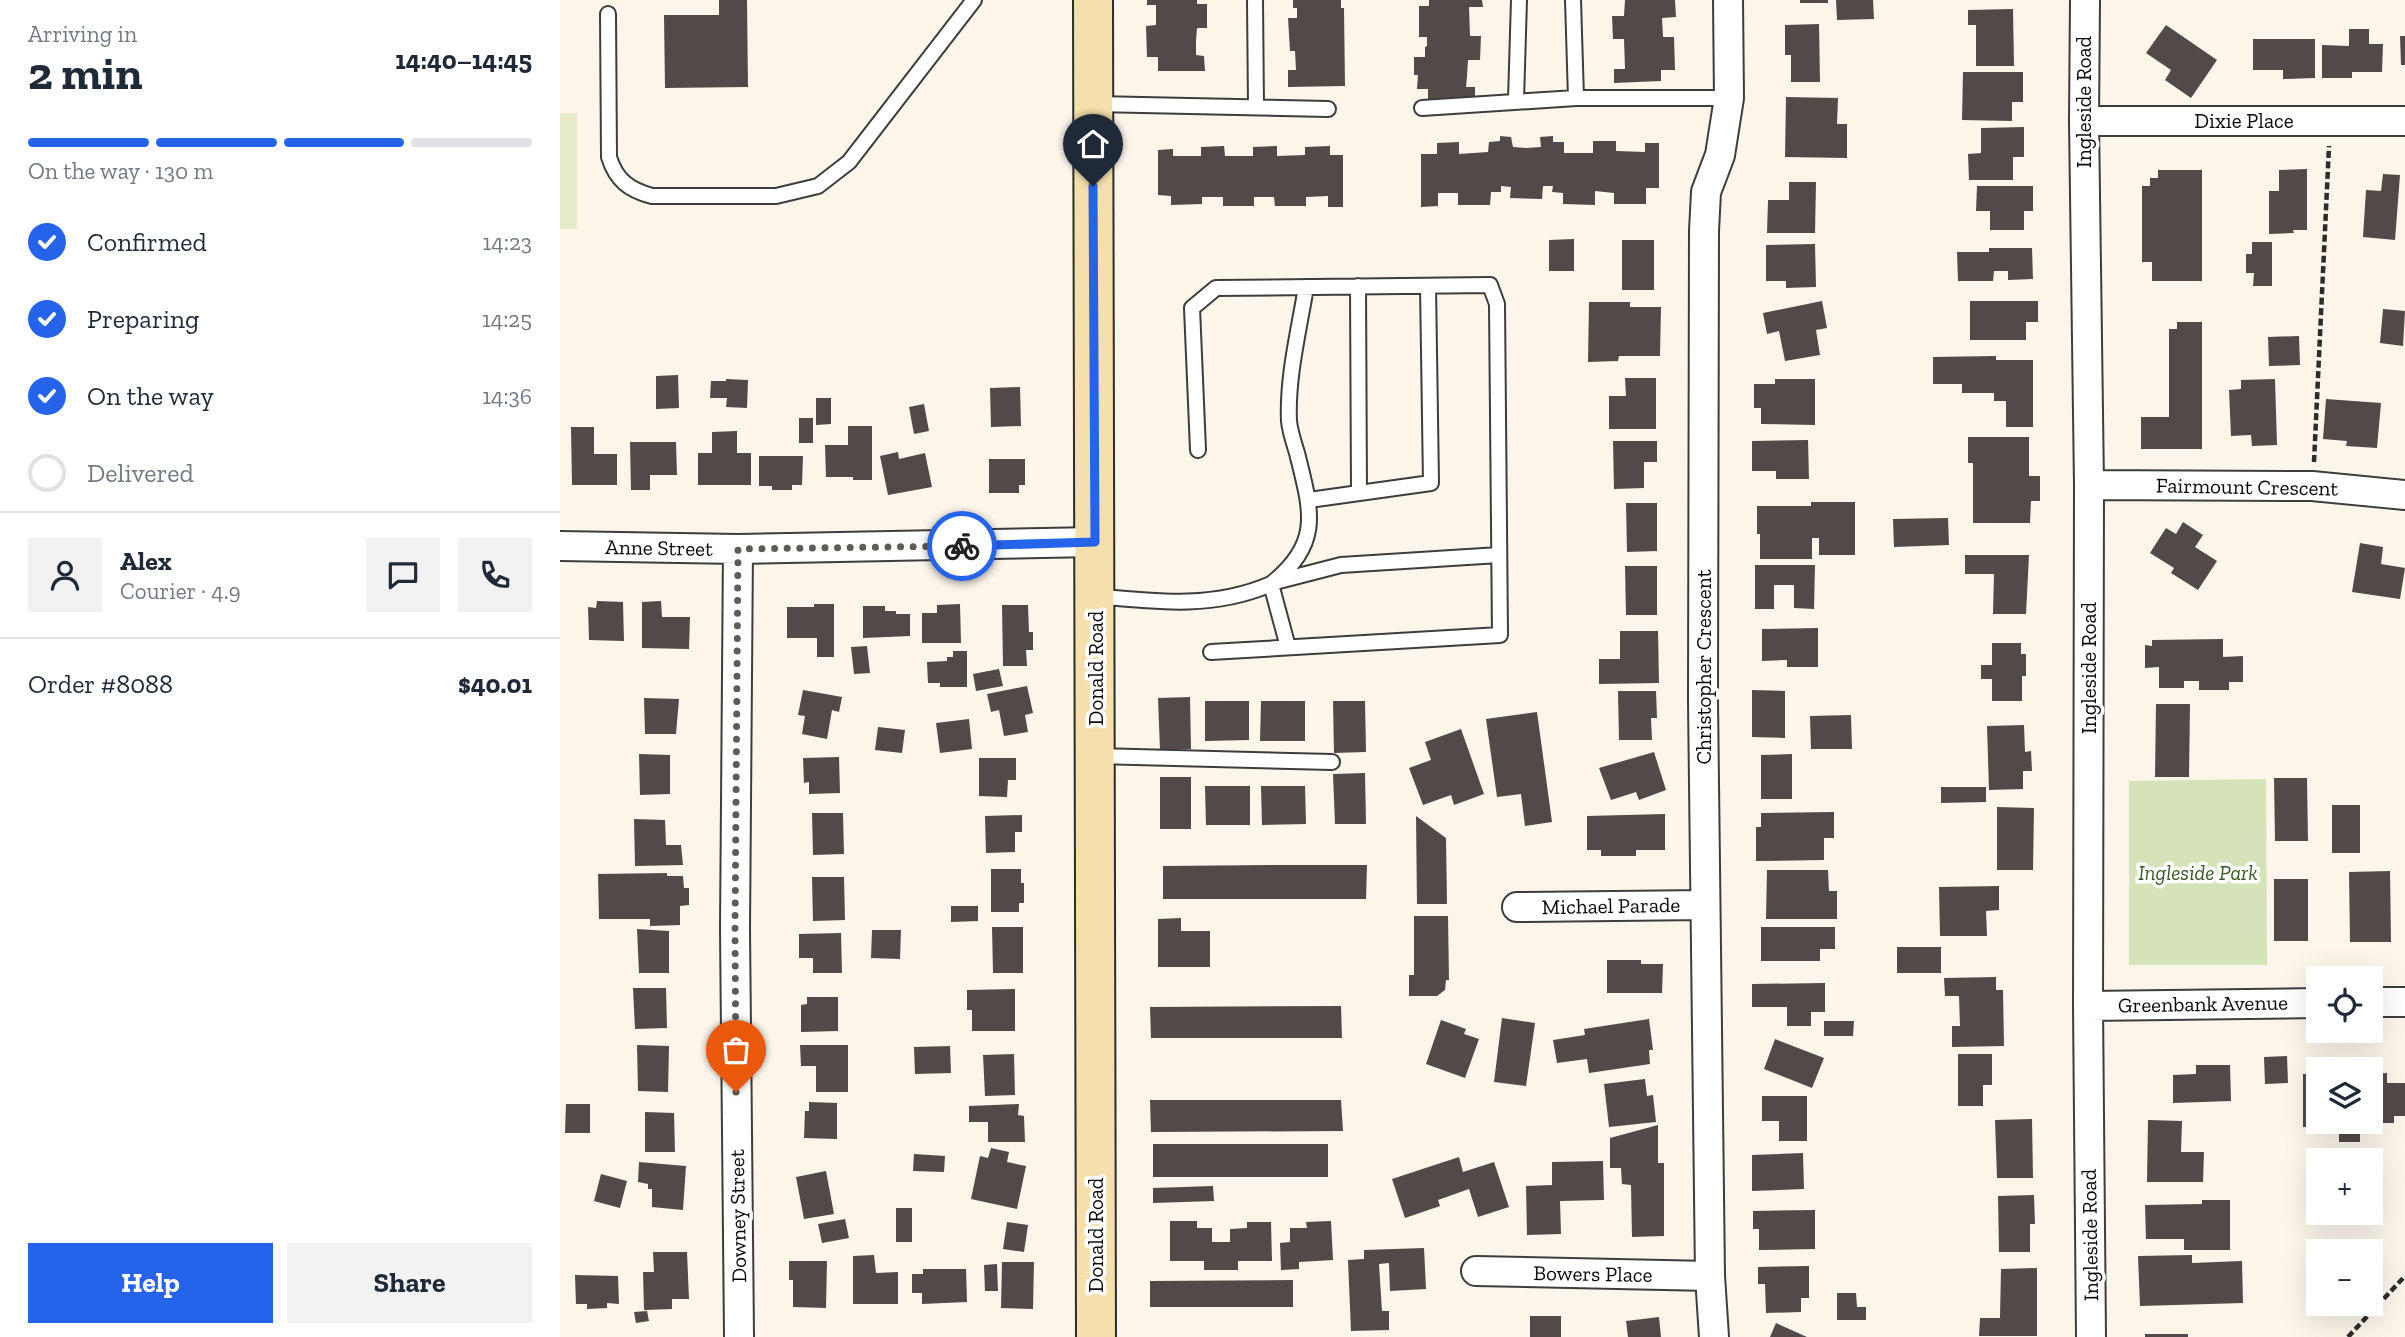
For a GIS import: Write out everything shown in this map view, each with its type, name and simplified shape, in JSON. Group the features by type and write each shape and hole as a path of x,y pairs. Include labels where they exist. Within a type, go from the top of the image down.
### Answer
{"street":[{"name":"Donald Road","path":"1093,0 1096,1337"},
{"name":"Christopher Crescent","path":"1714,1337 1710,1276 1705,905 1704,230 1706,192 1720,155 1729,97 1728,0"},
{"name":"Ingleside Road","path":"2085,0 2091,1337"},
{"name":"Dixie Place","path":"2084,121 2405,121"},
{"name":"Fairmount Crescent","path":"2089,485 2312,486 2405,495"},
{"name":"Anne Street","path":"560,546 738,549 1095,542"},
{"name":"Downey Street","path":"738,549 735,929 739,1337"},
{"name":"Michael Parade","path":"1517,907 1705,905"},
{"path":"2383,1002 2405,1002"},
{"name":"Greenbank Avenue","path":"2088,1006 2306,1003"},
{"name":"Bowers Place","path":"1476,1271 1710,1276"}],"lane":[{"path":"608,14 609,157 614,172 624,185 652,197 754,197 797,192 818,186 849,162 974,0"},
{"path":"1255,0 1256,107"},
{"path":"1516,100 1519,0"},
{"path":"1573,0 1576,97"},
{"path":"1422,108 1576,97 1729,97"},
{"path":"1093,104 1328,109"},
{"path":"1198,450 1192,308 1216,288 1490,285 1497,304 1500,635 1211,652"},
{"path":"1358,286 1359,493"},
{"path":"1309,500 1431,483 1428,286"},
{"path":"1270,584 1283,574 1304,548 1308,535 1309,500 1289,423 1291,379 1306,287"},
{"path":"1096,596 1192,603 1235,596 1341,565 1499,555"},
{"path":"1270,584 1288,647"},
{"path":"1096,756 1332,762"}],"path":[{"path":"2312,486 2331,120"},
{"path":"2348,1337 2405,1276"}],"green space":[{"path":"560,113 577,113 577,229 560,229"},
{"name":"Ingleside Park","path":"2266,779 2267,965 2129,965 2129,781"}],"building":[{"path":"719,0 747,0 748,87 665,88 664,15 719,15"},
{"path":"1147,0 1197,0 1197,4 1207,4 1207,28 1197,28 1196,41 1196,55 1204,56 1205,71 1158,71 1158,57 1147,57 1146,26 1156,25 1156,5 1147,5"},
{"path":"1293,0 1341,0 1341,8 1344,8 1345,86 1288,87 1288,70 1296,70 1295,51 1290,51 1288,18 1297,18 1297,8 1293,8"},
{"path":"1429,0 1482,0 1483,7 1469,7 1470,36 1481,36 1480,60 1468,60 1466,87 1475,87 1475,102 1428,101 1428,89 1417,89 1418,75 1414,75 1414,57 1425,57 1427,46 1427,37 1419,37 1419,6 1429,6"},
{"path":"1625,0 1675,0 1676,17 1662,18 1663,37 1674,37 1675,70 1661,70 1661,81 1614,83 1614,69 1625,69 1624,39 1613,39 1612,16 1624,16"},
{"path":"1800,0 1828,0 1828,3 1800,3"},
{"path":"1836,0 1873,0 1874,19 1837,20"},
{"path":"2013,9 2014,66 1976,66 1976,25 1968,25 1968,10"},
{"path":"1819,24 1820,82 1791,82 1791,55 1785,55 1785,25"},
{"path":"2166,25 2217,60 2191,98 2165,80 2171,70 2146,53"},
{"path":"2349,29 2369,29 2369,44 2383,44 2382,72 2352,72 2352,78 2322,78 2322,45 2349,46"},
{"path":"2400,36 2405,36 2405,65 2401,65"},
{"path":"2253,39 2315,39 2315,78 2283,79 2283,70 2253,70"},
{"path":"1963,72 2023,72 2023,102 2012,102 2012,121 1962,120"},
{"path":"1786,97 1838,98 1837,124 1847,124 1847,158 1785,157"},
{"path":"2024,127 2024,157 2013,157 2013,180 1969,180 1968,154 1981,153 1981,128"},
{"path":"1500,136 1511,137 1513,147 1526,148 1541,147 1540,137 1553,136 1553,142 1564,142 1564,153 1593,153 1593,141 1616,141 1616,151 1645,152 1645,143 1659,143 1659,188 1646,188 1646,204 1614,204 1614,193 1595,191 1595,205 1563,204 1563,193 1552,192 1553,186 1543,186 1542,199 1510,198 1511,187 1501,186 1501,192 1491,192 1490,205 1458,205 1458,193 1438,193 1438,206 1421,207 1421,154 1437,154 1437,143 1459,142 1459,154 1488,152 1489,142 1500,141"},
{"path":"1224,146 1225,156 1253,156 1253,147 1277,146 1277,156 1305,155 1305,147 1330,146 1330,155 1343,155 1343,207 1328,207 1328,196 1306,197 1306,206 1275,206 1274,197 1254,197 1254,206 1223,206 1223,197 1202,197 1202,204 1171,205 1171,196 1158,195 1158,150 1173,149 1173,156 1201,156 1201,147"},
{"path":"2307,169 2307,230 2269,234 2269,191 2279,191 2279,170"},
{"path":"2158,170 2202,170 2202,281 2152,281 2152,262 2142,262 2142,186 2150,186 2150,178 2158,178"},
{"path":"2383,174 2400,175 2395,240 2363,237 2366,190 2381,191"},
{"path":"1789,182 1816,182 1815,233 1767,233 1768,200 1789,200"},
{"path":"1977,186 2033,186 2033,211 2024,211 2024,230 1990,230 1990,211 1976,211"},
{"path":"1574,239 1574,271 1549,271 1549,240"},
{"path":"1622,240 1654,240 1654,290 1622,290"},
{"path":"2252,242 2272,242 2272,286 2253,286 2254,273 2246,273 2246,254 2252,254"},
{"path":"1815,244 1816,287 1786,288 1786,281 1766,281 1766,245"},
{"path":"1989,248 2032,248 2033,279 2008,280 2008,271 1994,271 1993,281 1958,281 1957,252 1989,252"},
{"path":"1822,301 1827,328 1816,330 1820,355 1785,361 1779,331 1767,334 1763,313"},
{"path":"1970,301 2038,301 2038,322 2026,322 2026,340 1970,340"},
{"path":"1589,302 1630,302 1630,307 1661,307 1660,356 1619,356 1618,361 1588,362"},
{"path":"2383,309 2405,311 2403,346 2380,343"},
{"path":"2177,322 2202,322 2202,449 2141,449 2141,417 2169,417 2169,329 2177,329"},
{"path":"2299,336 2300,365 2269,366 2268,337"},
{"path":"1996,356 1996,360 2033,360 2033,427 2006,427 2006,401 1994,401 1994,393 1962,393 1962,384 1933,384 1933,357"},
{"path":"678,375 679,408 656,409 656,376"},
{"path":"1625,378 1656,378 1656,429 1609,429 1609,396 1626,396"},
{"path":"1775,379 1815,379 1815,425 1761,424 1761,408 1754,408 1754,384 1775,384"},
{"path":"2275,379 2277,445 2252,446 2251,435 2231,436 2229,390 2241,389 2241,380"},
{"path":"748,380 747,408 726,407 727,398 710,398 711,381"},
{"path":"1020,387 1021,426 991,427 990,388"},
{"path":"816,398 831,398 831,424 816,425"},
{"path":"2326,399 2381,403 2377,448 2346,446 2347,441 2323,439"},
{"path":"924,404 929,431 914,434 909,407"},
{"path":"799,418 813,418 813,443 799,443"},
{"path":"848,426 872,426 872,480 826,477 825,445 848,445"},
{"path":"571,427 594,427 594,454 617,454 617,485 572,485"},
{"path":"737,431 737,453 751,453 751,485 698,485 698,453 712,453 712,432"},
{"path":"1968,437 2029,437 2029,476 2040,476 2040,501 2031,501 2030,523 1973,523 1973,463 1968,463"},
{"path":"1808,440 1809,479 1776,479 1776,471 1752,471 1752,441"},
{"path":"1613,441 1657,441 1657,462 1644,462 1644,488 1614,489"},
{"path":"630,442 676,442 677,475 650,475 650,490 631,490"},
{"path":"898,452 899,459 925,453 932,487 888,495 880,456"},
{"path":"759,456 803,456 802,485 792,485 792,490 772,490 772,486 759,486"},
{"path":"989,459 1025,459 1025,485 1019,485 1019,493 989,493"},
{"path":"1811,502 1855,502 1855,555 1819,555 1819,538 1812,538 1812,559 1760,559 1757,506 1811,506"},
{"path":"1626,503 1657,503 1657,551 1627,552"},
{"path":"1948,518 1949,545 1894,547 1893,519"},
{"path":"2183,522 2203,535 2195,547 2217,561 2198,590 2171,573 2174,568 2150,553 2166,528 2176,534"},
{"path":"2360,543 2383,547 2381,564 2405,568 2400,599 2352,592"},
{"path":"1965,555 2029,555 2026,614 1993,614 1994,574 1965,574"},
{"path":"1755,565 1815,565 1814,609 1794,608 1794,585 1774,585 1774,609 1755,609"},
{"path":"1625,566 1657,566 1657,615 1626,615"},
{"path":"597,601 623,602 624,641 589,640 588,607 596,608"},
{"path":"661,601 662,617 690,617 689,649 642,648 642,602"},
{"path":"814,604 834,604 834,657 817,657 817,638 787,638 787,607 814,607"},
{"path":"960,604 961,643 922,643 922,613 937,613 937,605"},
{"path":"1002,605 1028,605 1033,650 1026,650 1027,666 1003,666"},
{"path":"863,606 885,606 885,611 910,614 910,636 863,638"},
{"path":"1818,628 1818,667 1787,667 1787,660 1762,661 1762,629"},
{"path":"1620,631 1658,631 1659,683 1599,684 1599,659 1620,659"},
{"path":"2223,639 2223,657 2243,656 2243,682 2229,682 2229,690 2199,690 2199,681 2184,681 2184,688 2159,688 2159,667 2145,668 2145,645 2152,646 2152,640"},
{"path":"1992,643 2021,643 2021,654 2026,654 2026,676 2022,676 2022,701 1992,701 1992,679 1981,679 1981,665 1992,665"},
{"path":"867,646 870,673 854,674 851,647"},
{"path":"953,651 967,651 967,687 940,687 940,683 928,683 927,662 947,661 947,657 953,657"},
{"path":"999,669 1003,686 976,691 973,674"},
{"path":"1027,686 1033,713 1025,715 1028,732 1004,736 999,710 991,712 987,694"},
{"path":"803,690 842,697 839,712 832,710 827,739 802,734 805,716 798,715"},
{"path":"1752,690 1785,691 1785,738 1752,737"},
{"path":"1618,691 1656,691 1657,718 1651,718 1652,740 1619,740"},
{"path":"1190,697 1191,749 1160,750 1158,698"},
{"path":"644,698 679,699 676,734 645,734"},
{"path":"1205,701 1249,701 1249,740 1205,741"},
{"path":"1261,701 1305,701 1305,741 1260,741"},
{"path":"1333,701 1365,701 1366,752 1334,753"},
{"path":"2156,704 2190,704 2189,777 2155,777"},
{"path":"1537,712 1552,822 1525,826 1521,794 1497,797 1486,719"},
{"path":"1851,715 1852,749 1811,749 1810,716"},
{"path":"969,719 972,749 940,753 936,723"},
{"path":"2024,725 2025,752 2031,751 2032,771 2023,771 2023,789 1989,790 1987,726"},
{"path":"878,727 905,730 902,753 875,750"},
{"path":"1461,729 1484,794 1454,805 1451,795 1423,805 1409,768 1431,760 1425,742"},
{"path":"1654,752 1666,790 1639,800 1636,792 1611,800 1599,768"},
{"path":"639,754 670,755 670,794 640,795"},
{"path":"1792,754 1792,799 1761,799 1761,755"},
{"path":"839,757 840,793 809,794 809,782 804,783 803,758"},
{"path":"979,758 1016,758 1016,780 1008,780 1007,797 979,796"},
{"path":"1365,773 1366,824 1335,824 1333,774"},
{"path":"1160,777 1191,777 1191,829 1160,829"},
{"path":"2274,778 2307,778 2308,841 2275,841"},
{"path":"1205,786 1250,786 1250,825 1206,825"},
{"path":"1261,786 1305,786 1306,824 1262,825"},
{"path":"1941,787 1986,787 1986,802 1941,803"},
{"path":"2332,805 2360,805 2360,853 2332,853"},
{"path":"1997,807 2034,808 2033,870 1997,870"},
{"path":"1834,812 1834,838 1824,838 1824,860 1756,861 1756,827 1761,827 1761,813"},
{"path":"812,813 843,813 844,854 813,855"},
{"path":"1665,814 1665,850 1636,850 1636,856 1601,856 1601,850 1587,850 1587,816"},
{"path":"1022,815 1022,832 1015,832 1015,852 986,853 985,816"},
{"path":"1416,816 1446,838 1447,904 1417,904"},
{"path":"634,819 665,820 666,845 681,845 683,865 635,866"},
{"path":"1367,865 1366,899 1163,899 1163,866"},
{"path":"991,869 1021,869 1024,903 1019,903 1019,912 991,912"},
{"path":"1767,870 1828,870 1829,891 1837,891 1837,919 1766,919"},
{"path":"2390,871 2391,942 2350,942 2349,872"},
{"path":"667,873 667,876 683,876 684,888 689,888 689,905 680,906 680,925 650,926 650,919 599,919 598,874"},
{"path":"812,877 844,877 845,920 813,921"},
{"path":"2274,879 2308,879 2308,941 2274,941"},
{"path":"1999,886 1999,910 1986,911 1987,936 1940,936 1939,887"},
{"path":"951,906 978,906 978,921 951,922"},
{"path":"1414,916 1448,916 1449,980 1446,980 1445,990 1437,996 1409,996 1409,975 1414,975"},
{"path":"1181,918 1181,931 1210,931 1210,967 1158,967 1158,919"},
{"path":"992,927 1023,927 1023,973 993,973"},
{"path":"1761,927 1835,927 1835,949 1820,949 1820,961 1761,961"},
{"path":"637,929 669,931 669,973 639,973"},
{"path":"872,930 901,930 900,959 871,958"},
{"path":"841,933 842,973 813,973 813,958 799,958 799,934"},
{"path":"1897,947 1941,947 1941,973 1897,973"},
{"path":"1607,960 1641,960 1641,964 1663,964 1662,993 1607,993"},
{"path":"1996,977 1996,990 2003,990 2004,1046 1952,1047 1952,1026 1960,1026 1959,996 1945,996 1944,978"},
{"path":"1825,983 1825,1012 1811,1012 1811,1026 1787,1026 1787,1007 1752,1007 1752,984"},
{"path":"633,988 666,988 667,1028 635,1029"},
{"path":"1015,989 1015,1031 972,1031 972,1010 967,1010 967,990"},
{"path":"807,997 838,997 838,1031 801,1032 801,1005 807,1004"},
{"path":"1341,1006 1342,1038 1151,1038 1150,1007"},
{"path":"1502,1018 1535,1023 1526,1086 1494,1082"},
{"path":"1649,1019 1653,1050 1649,1050 1650,1064 1589,1073 1587,1059 1557,1063 1553,1040 1585,1035 1584,1029"},
{"path":"1441,1020 1466,1029 1464,1034 1479,1039 1465,1078 1426,1064"},
{"path":"1824,1021 1854,1021 1853,1036 1824,1036"},
{"path":"1775,1039 1824,1058 1812,1088 1764,1069"},
{"path":"637,1045 669,1046 668,1092 638,1091"},
{"path":"800,1045 848,1045 848,1092 816,1092 816,1066 801,1066"},
{"path":"950,1046 951,1073 915,1074 914,1047"},
{"path":"1014,1054 1015,1095 985,1096 983,1055"},
{"path":"1958,1054 1992,1054 1992,1085 1983,1085 1983,1106 1958,1106"},
{"path":"2287,1056 2288,1083 2265,1084 2264,1057"},
{"path":"2196,1065 2230,1065 2231,1101 2173,1103 2173,1075 2196,1074"},
{"path":"2383,1073 2387,1073 2387,1083 2405,1083 2405,1116 2394,1116 2394,1123 2383,1123"},
{"path":"2303,1074 2306,1074 2306,1127 2303,1127"},
{"path":"1645,1079 1647,1096 1653,1095 1656,1122 1609,1127 1604,1084"},
{"path":"1762,1096 1807,1096 1807,1141 1779,1141 1779,1121 1762,1121"},
{"path":"1150,1100 1341,1100 1343,1131 1151,1132"},
{"path":"809,1102 837,1103 837,1139 804,1138 805,1111 809,1111"},
{"path":"566,1104 590,1104 590,1133 565,1133"},
{"path":"1019,1104 1018,1115 1024,1116 1025,1142 988,1142 988,1122 969,1122 969,1106"},
{"path":"645,1112 674,1113 675,1152 645,1152"},
{"path":"2032,1119 2033,1178 1997,1178 1995,1120"},
{"path":"2148,1120 2182,1121 2181,1152 2204,1152 2203,1182 2147,1182"},
{"path":"1658,1125 1658,1163 1664,1163 1664,1236 1632,1237 1631,1185 1622,1184 1621,1168 1610,1168 1610,1138"},
{"path":"2339,1134 2360,1134 2360,1142 2339,1142"},
{"path":"1153,1144 1328,1144 1328,1177 1153,1177"},
{"path":"991,1148 1009,1152 1007,1162 1026,1166 1017,1209 971,1199 980,1156 988,1158"},
{"path":"1803,1153 1804,1189 1752,1191 1752,1155"},
{"path":"914,1154 945,1156 944,1172 913,1171"},
{"path":"1459,1157 1463,1172 1494,1162 1509,1207 1478,1217 1469,1189 1438,1200 1440,1206 1405,1218 1392,1179"},
{"path":"1603,1161 1604,1200 1560,1201 1561,1234 1527,1235 1526,1186 1552,1185 1552,1162"},
{"path":"639,1162 686,1166 683,1210 652,1207 652,1189 648,1189 648,1184 638,1182"},
{"path":"826,1171 834,1214 804,1219 796,1177"},
{"path":"601,1174 627,1181 620,1208 594,1201"},
{"path":"1213,1186 1214,1201 1153,1203 1153,1188"},
{"path":"2034,1195 2035,1224 2030,1224 2030,1252 1999,1252 1998,1196"},
{"path":"2202,1200 2230,1200 2230,1250 2184,1250 2184,1239 2146,1239 2145,1205 2202,1204"},
{"path":"896,1208 912,1208 912,1242 896,1242"},
{"path":"1815,1210 1815,1249 1759,1250 1759,1229 1753,1229 1753,1211"},
{"path":"845,1219 849,1238 822,1243 818,1224"},
{"path":"1170,1221 1197,1221 1197,1228 1212,1228 1212,1242 1230,1242 1230,1229 1247,1228 1247,1222 1271,1222 1272,1261 1238,1261 1238,1270 1204,1270 1204,1261 1170,1261"},
{"path":"1331,1221 1333,1260 1299,1262 1299,1269 1281,1270 1280,1243 1290,1242 1290,1228 1307,1228 1306,1222"},
{"path":"1007,1222 1028,1225 1024,1252 1003,1249"},
{"path":"1424,1248 1426,1289 1390,1291 1389,1263 1379,1264 1382,1311 1389,1311 1389,1330 1351,1331 1348,1260 1364,1259 1364,1250"},
{"path":"653,1252 687,1252 689,1299 672,1299 672,1309 644,1310 643,1272 654,1272"},
{"path":"874,1255 876,1273 898,1272 898,1304 853,1304 853,1256"},
{"path":"2192,1255 2192,1263 2242,1261 2243,1303 2140,1306 2138,1256"},
{"path":"789,1261 827,1261 826,1308 793,1307 793,1280 789,1280"},
{"path":"1002,1262 1034,1262 1033,1309 1001,1308"},
{"path":"997,1264 998,1291 985,1291 984,1265"},
{"path":"1809,1266 1809,1298 1801,1298 1801,1312 1766,1313 1765,1284 1758,1284 1758,1267"},
{"path":"2037,1268 2037,1336 1979,1336 1980,1318 2000,1318 2001,1269"},
{"path":"923,1269 966,1269 967,1302 922,1304 922,1293 912,1293 912,1274 923,1274"},
{"path":"575,1275 618,1276 619,1304 607,1303 607,1308 587,1309 587,1304 576,1304"},
{"path":"1293,1280 1293,1307 1150,1307 1150,1281"},
{"path":"1837,1293 1856,1293 1857,1307 1866,1307 1866,1320 1837,1320"},
{"path":"647,1311 649,1321 636,1323 634,1312"},
{"path":"1530,1316 1561,1316 1561,1337 1530,1337"},
{"path":"1659,1317 1661,1337 1628,1337 1626,1321"},
{"path":"1776,1323 1807,1337 1770,1337"},
{"path":"2145,1334 2188,1334 2188,1337 2145,1337"}],"way so far":[{"path":"736,1092 738,549 962,546"}],"route":[{"path":"962,546 1095,542 1093,186"}]}
